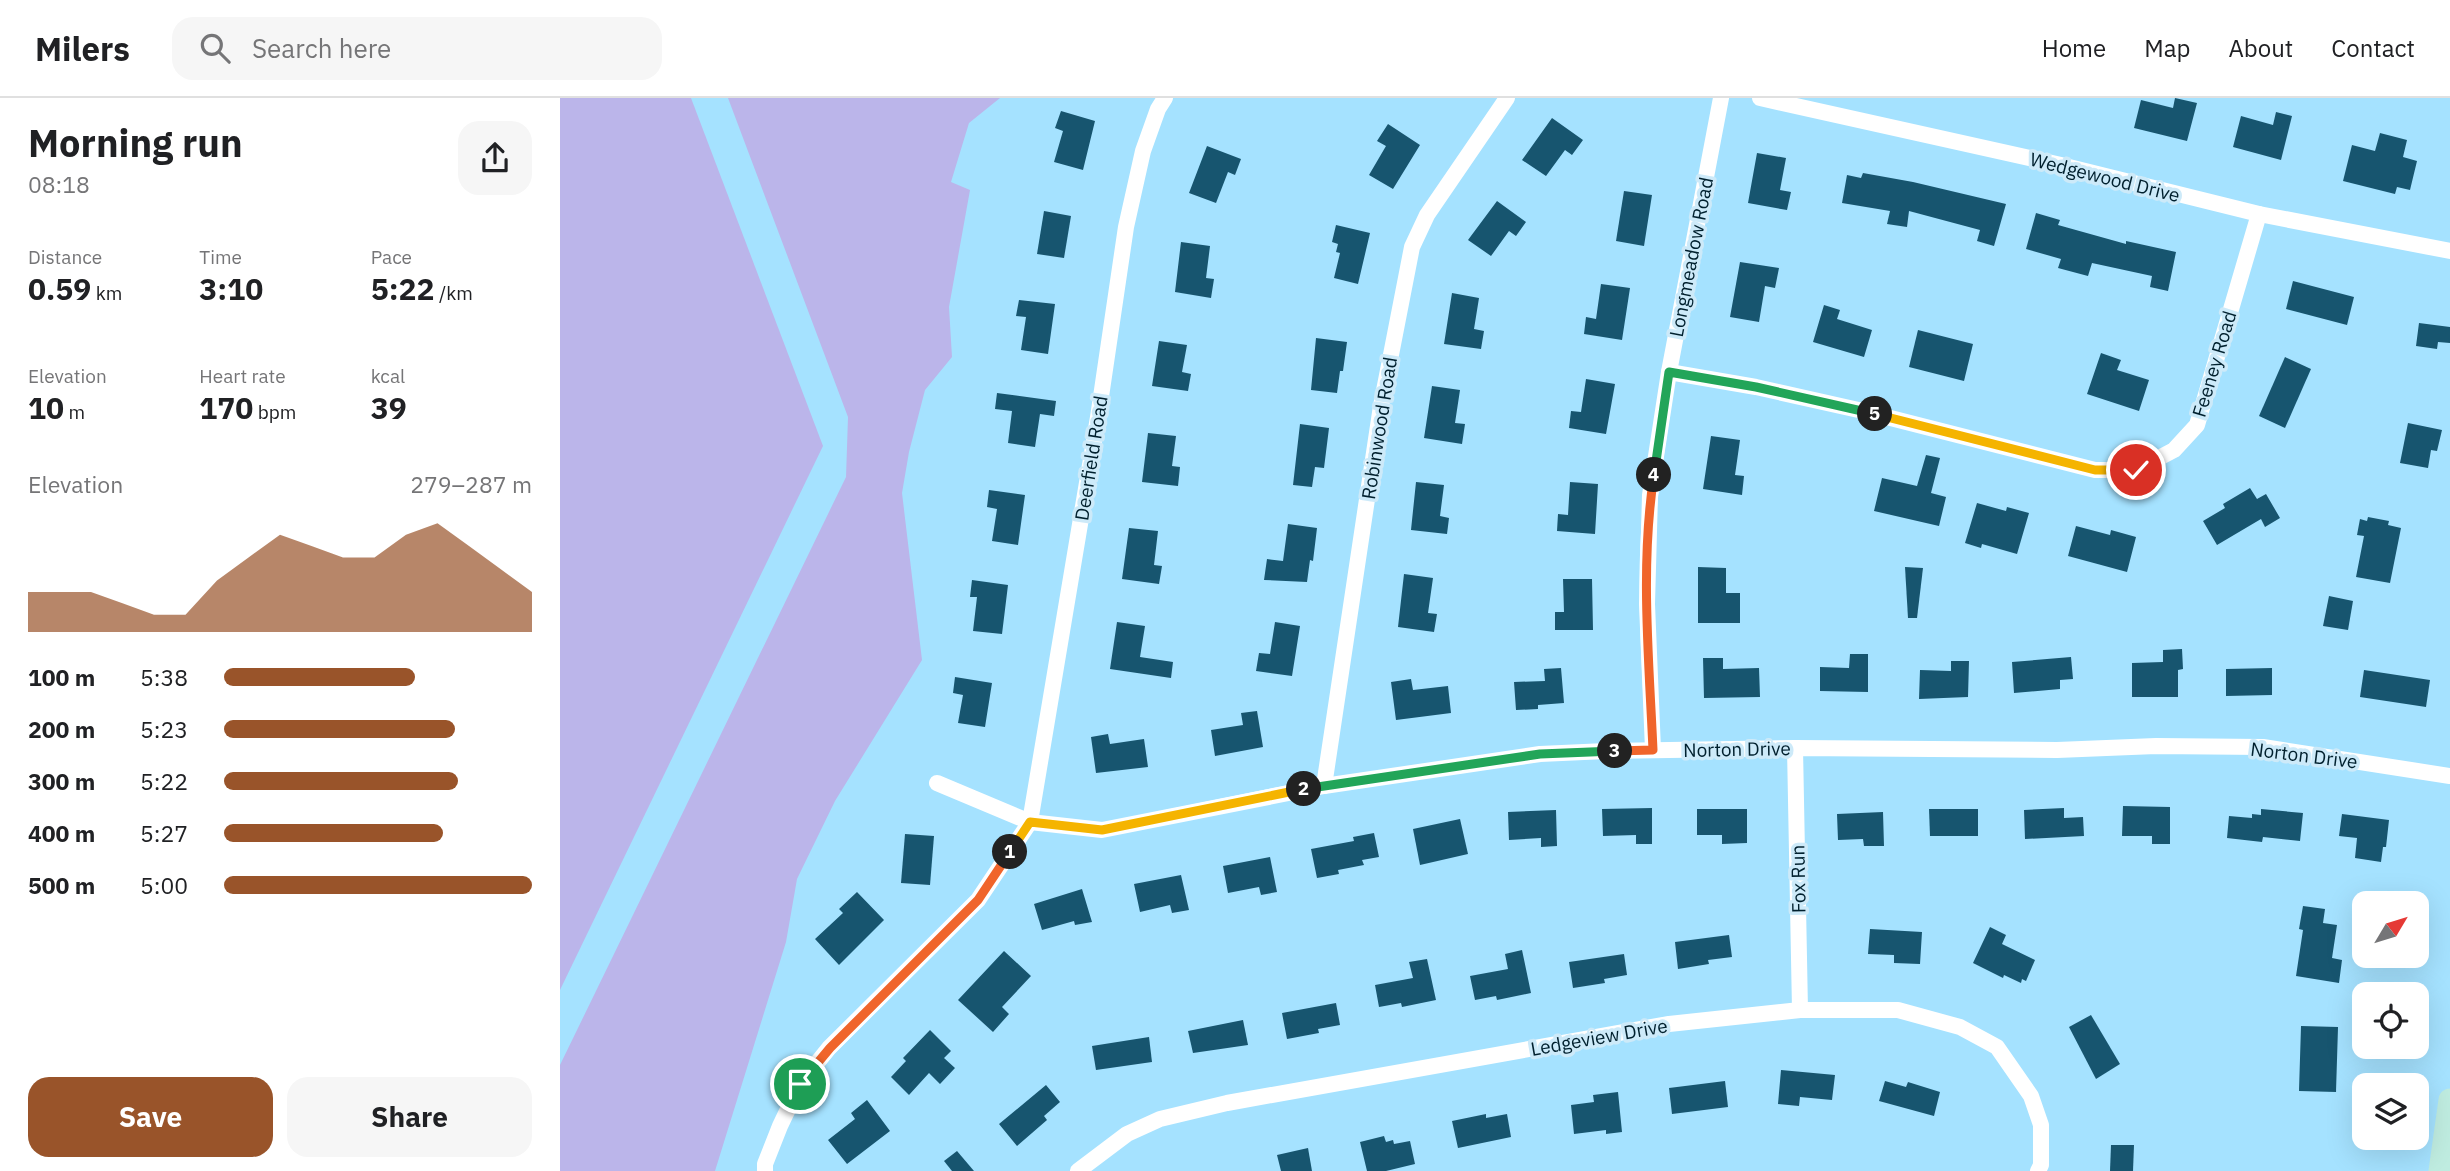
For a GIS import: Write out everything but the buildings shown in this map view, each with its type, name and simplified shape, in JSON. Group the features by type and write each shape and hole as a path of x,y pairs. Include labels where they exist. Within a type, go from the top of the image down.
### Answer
{"main road":[{"path":"2440,1171 2450,1100"}],"street":[{"name":"Deerfield Road","path":"1030,822 1098,417 1126,227 1143,151 1158,109 1165,98"},
{"name":"Robinwood Road","path":"1324,786 1381,406 1412,247 1427,215 1507,98"},
{"name":"Longmeadow Road","path":"1653,750 1647,604 1650,495 1669,372 1721,98"},
{"name":"Wedgewood Drive","path":"1760,98 2061,165 2259,214 2450,251"},
{"name":"Feeney Road","path":"1669,372 1756,387 1863,411 2095,470 2136,470 2174,450 2197,425 2259,214"},
{"name":"Norton Drive","path":"937,783 1030,822 1102,830 1324,786 1540,754 1795,748 2057,750 2156,746 2263,747 2450,776"},
{"name":"Fox Run","path":"1795,748 1800,1010"},
{"path":"765,1171 765,1164 780,1126 800,1084 830,1048 978,900 1030,822"},
{"name":"Ledgeview Drive","path":"1078,1171 1127,1134 1160,1119 1227,1103 1669,1024 1800,1010 1898,1010 1960,1027 1997,1047 2031,1096 2041,1125 2041,1165 2038,1171"}],"shaded area":[{"path":"560,98 691,98 823,446 560,990"},
{"path":"728,98 1000,98 969,123 951,182 970,190 949,307 952,357 925,390 909,452 902,493 922,660 835,801 797,879 786,942 715,1171 560,1171 560,1065 846,477 848,417"}],"route":[{"path":"800,1084 830,1048 978,900 1030,822 1102,830 1324,786 1540,754 1653,750 1647,604 1650,495 1669,372 1756,387 1863,411 2095,470 2136,470"}]}
